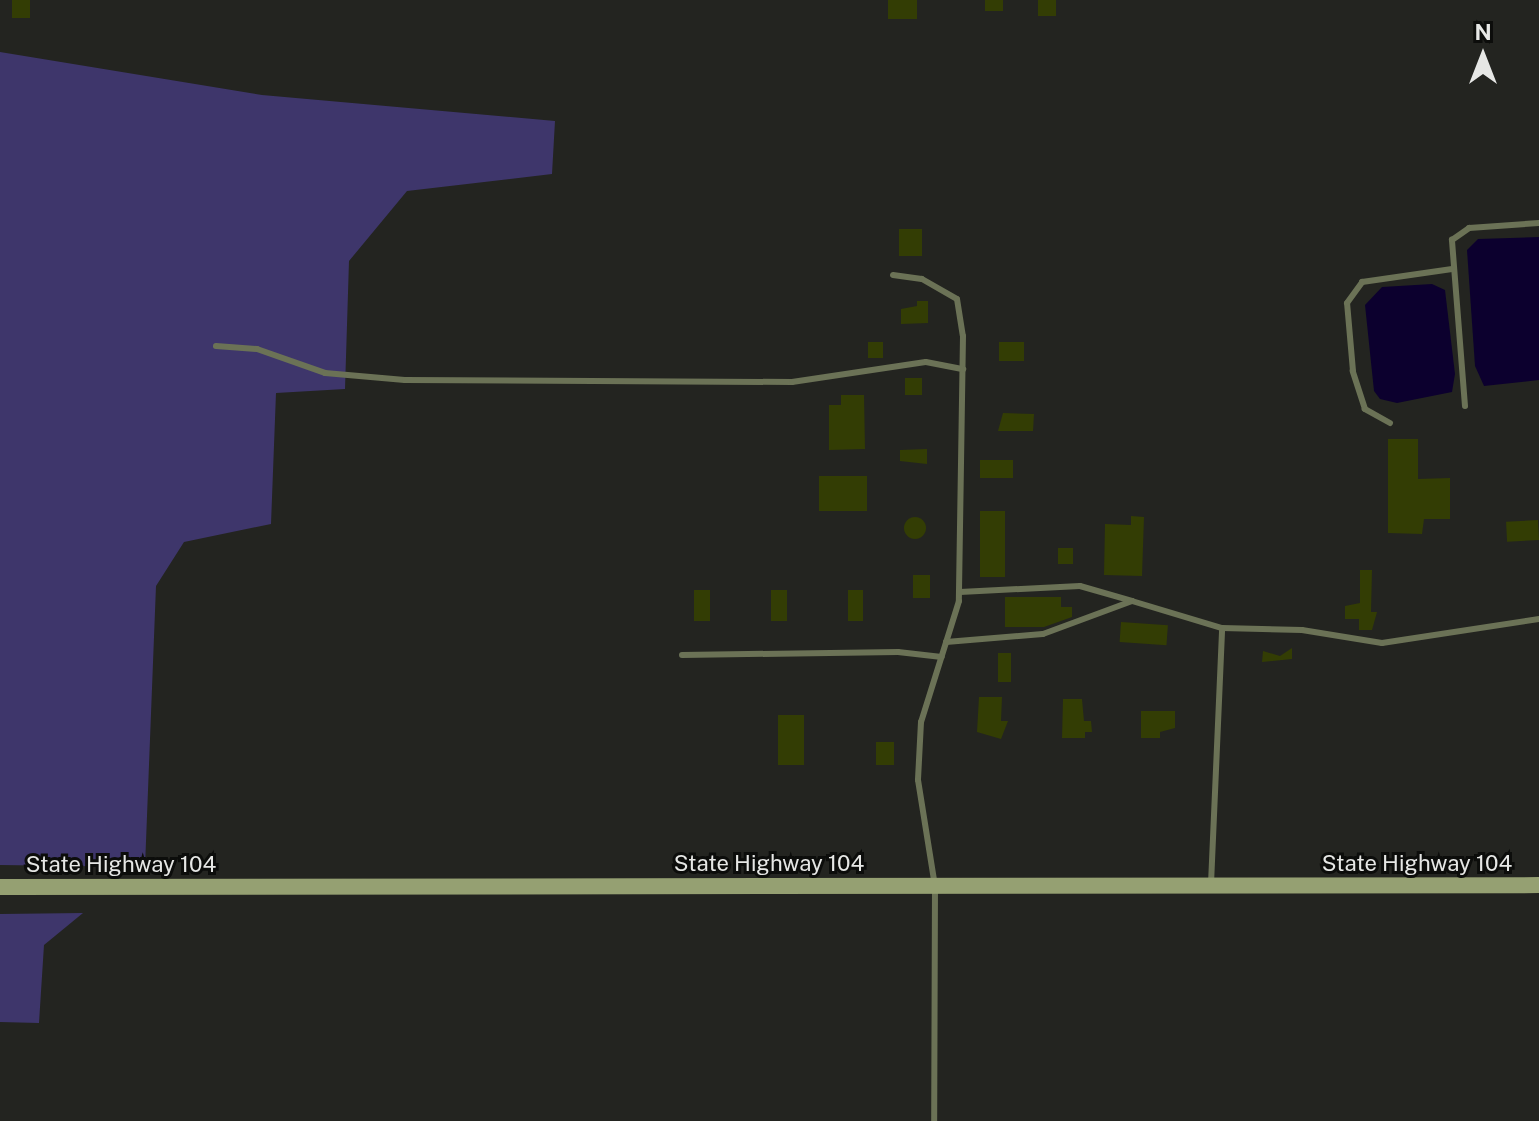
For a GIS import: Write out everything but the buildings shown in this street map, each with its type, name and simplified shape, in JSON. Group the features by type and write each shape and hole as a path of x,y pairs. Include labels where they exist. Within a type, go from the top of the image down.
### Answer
{"main road":[{"name":"State Highway 104","path":"0,887 1539,885"}],"lane":[{"path":"1465,406 1452,240 1469,228 1539,223"},
{"path":"1390,423 1365,409 1353,371 1347,303 1362,282 1452,269"},
{"path":"893,275 922,279 957,299 963,369 960,592 921,722 918,780 935,886 934,1121"},
{"path":"216,346 257,349 325,373 405,380 792,382 926,362 963,369"},
{"path":"960,592 1080,586 1222,628 1302,630 1382,643 1539,619"},
{"path":"946,642 1043,634 1132,601"},
{"path":"1211,886 1222,628"},
{"path":"682,655 898,652 942,657"}],"shaded area":[{"path":"0,52 262,95 555,121 552,174 407,191 349,261 345,389 276,393 271,524 184,542 156,586 145,867 0,865"},
{"path":"1539,237 1539,380 1484,386 1475,366 1467,250 1478,239"},
{"path":"1432,284 1445,290 1455,374 1452,392 1397,403 1380,399 1374,391 1365,305 1382,287"},
{"path":"83,913 44,945 39,1023 0,1022 0,914"}]}
